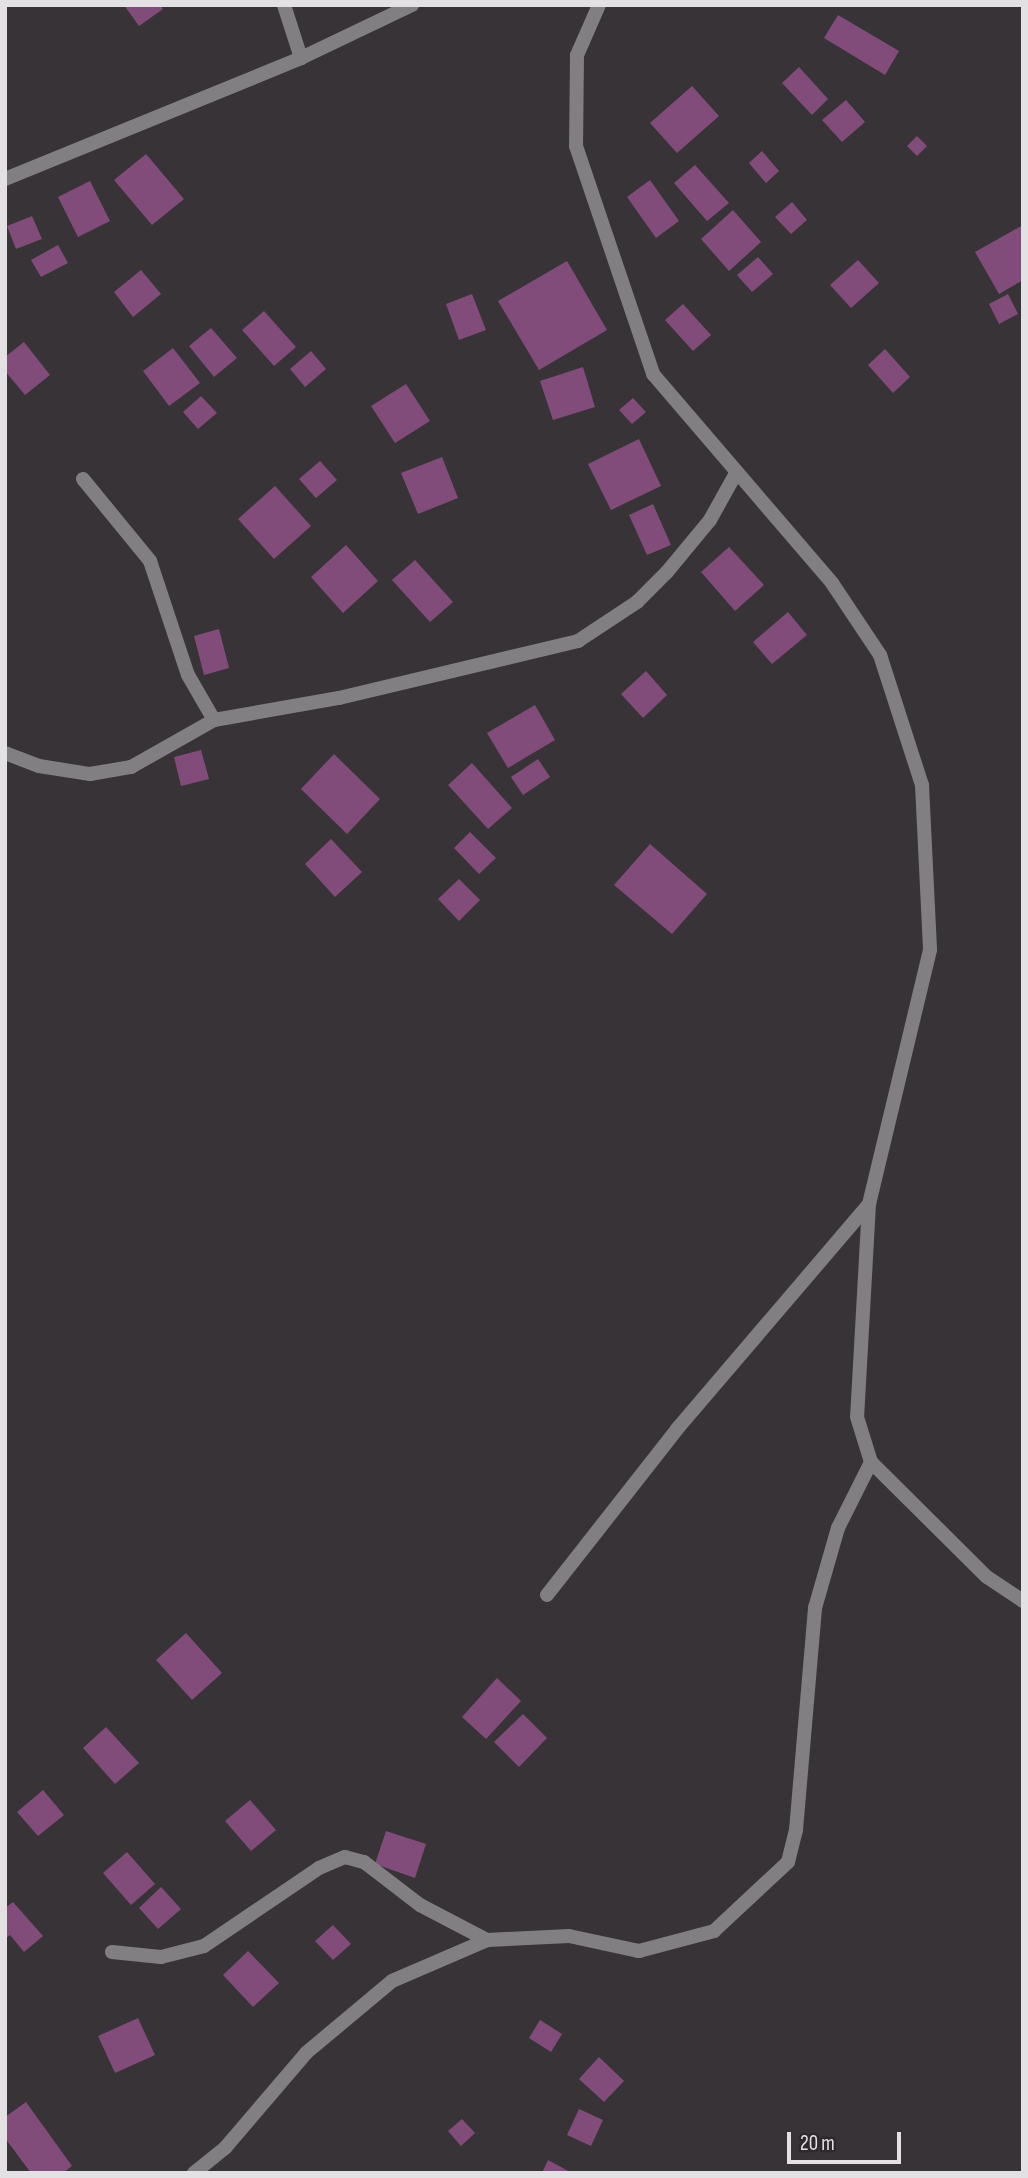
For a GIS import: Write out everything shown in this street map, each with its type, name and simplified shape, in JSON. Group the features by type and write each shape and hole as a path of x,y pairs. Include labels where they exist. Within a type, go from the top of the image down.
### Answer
{"street":[{"path":"284,5 301,58"},
{"path":"5,179 301,58 412,5"},
{"path":"599,5 577,55 576,146 653,374 735,475 832,583 880,655 922,785 930,950 869,1204 857,1417 871,1462 987,1577 1023,1601"},
{"path":"5,753 39,766 90,775 131,767 214,720 339,698 578,641 637,603 667,572 710,520 735,475"},
{"path":"83,479 150,561 188,675 214,720"},
{"path":"547,1595 677,1429 869,1204"},
{"path":"194,2173 225,2148 306,2053 392,1981 487,1940 569,1936 639,1951 714,1931 788,1862 796,1830 815,1608 838,1528 871,1462"},
{"path":"112,1952 161,1957 204,1946 319,1868 345,1857 364,1861 421,1905 487,1940"}],"building":[{"path":"124,5 160,5 163,9 139,26"},
{"path":"838,15 899,51 885,75 824,38"},
{"path":"799,67 828,99 812,115 782,83"},
{"path":"692,86 719,116 677,153 650,123"},
{"path":"846,100 865,122 842,142 822,120"},
{"path":"917,136 927,146 917,156 907,146"},
{"path":"762,151 779,171 766,183 749,163"},
{"path":"146,154 184,199 152,225 114,180"},
{"path":"695,165 729,203 707,221 674,183"},
{"path":"650,180 679,221 656,238 627,197"},
{"path":"90,181 110,221 78,237 58,197"},
{"path":"792,202 807,220 791,234 775,217"},
{"path":"733,210 761,242 729,271 701,239"},
{"path":"32,216 42,239 16,249 7,226"},
{"path":"1023,225 1023,280 999,294 975,252"},
{"path":"58,245 68,263 41,277 31,260"},
{"path":"758,257 773,274 752,292 737,275"},
{"path":"858,260 879,283 851,308 830,285"},
{"path":"567,261 607,330 539,370 498,301"},
{"path":"141,270 161,294 133,317 114,292"},
{"path":"472,294 486,330 459,340 446,304"},
{"path":"1008,294 1018,314 999,324 989,304"},
{"path":"683,304 711,335 693,351 665,320"},
{"path":"264,311 296,347 274,366 242,330"},
{"path":"211,328 237,358 214,377 189,346"},
{"path":"24,342 50,375 25,395 5,371 5,357"},
{"path":"173,348 200,383 169,406 143,371"},
{"path":"885,349 910,377 893,393 868,365"},
{"path":"311,351 326,369 305,387 290,369"},
{"path":"583,367 595,407 553,420 540,381"},
{"path":"406,384 430,421 395,443 371,406"},
{"path":"201,396 217,413 198,429 183,412"},
{"path":"633,398 646,412 632,424 619,410"},
{"path":"639,439 661,486 611,510 588,464"},
{"path":"442,457 458,498 418,514 401,473"},
{"path":"320,461 337,480 316,498 299,479"},
{"path":"275,486 311,526 274,559 238,519"},
{"path":"653,504 671,545 647,555 629,515"},
{"path":"346,545 378,581 343,613 311,577"},
{"path":"729,547 764,585 735,611 701,572"},
{"path":"415,560 453,602 430,622 392,580"},
{"path":"788,612 807,635 772,664 753,642"},
{"path":"219,629 229,668 204,675 194,636"},
{"path":"646,671 667,695 643,718 621,694"},
{"path":"535,705 555,740 508,768 487,733"},
{"path":"201,750 209,779 181,786 174,757"},
{"path":"334,754 380,799 347,834 301,789"},
{"path":"538,759 550,777 523,795 511,777"},
{"path":"472,763 512,808 488,829 448,785"},
{"path":"470,832 496,858 479,874 454,848"},
{"path":"331,839 362,872 335,897 305,864"},
{"path":"650,844 707,894 672,934 614,885"},
{"path":"459,879 480,900 459,921 438,899"},
{"path":"186,1633 222,1673 192,1700 156,1660"},
{"path":"497,1678 521,1701 486,1739 462,1717"},
{"path":"523,1714 547,1738 519,1767 494,1742"},
{"path":"106,1727 139,1763 115,1784 83,1748"},
{"path":"43,1790 64,1815 38,1836 17,1812"},
{"path":"250,1800 276,1830 251,1851 225,1821"},
{"path":"386,1831 426,1844 415,1878 375,1864"},
{"path":"127,1852 155,1884 131,1905 103,1873"},
{"path":"161,1887 181,1909 158,1929 139,1908"},
{"path":"13,1902 43,1936 24,1952 10,1935 5,1939 5,1908"},
{"path":"333,1925 351,1944 333,1960 315,1941"},
{"path":"248,1951 279,1983 253,2007 223,1975"},
{"path":"138,2018 155,2055 115,2073 98,2036"},
{"path":"540,2020 562,2034 551,2052 529,2038"},
{"path":"599,2057 624,2081 604,2102 579,2079"},
{"path":"26,2102 72,2166 63,2173 31,2173 5,2138 5,2117"},
{"path":"579,2109 603,2120 591,2146 567,2135"},
{"path":"462,2119 475,2133 461,2146 448,2131"},
{"path":"548,2160 572,2173 542,2173"}]}
